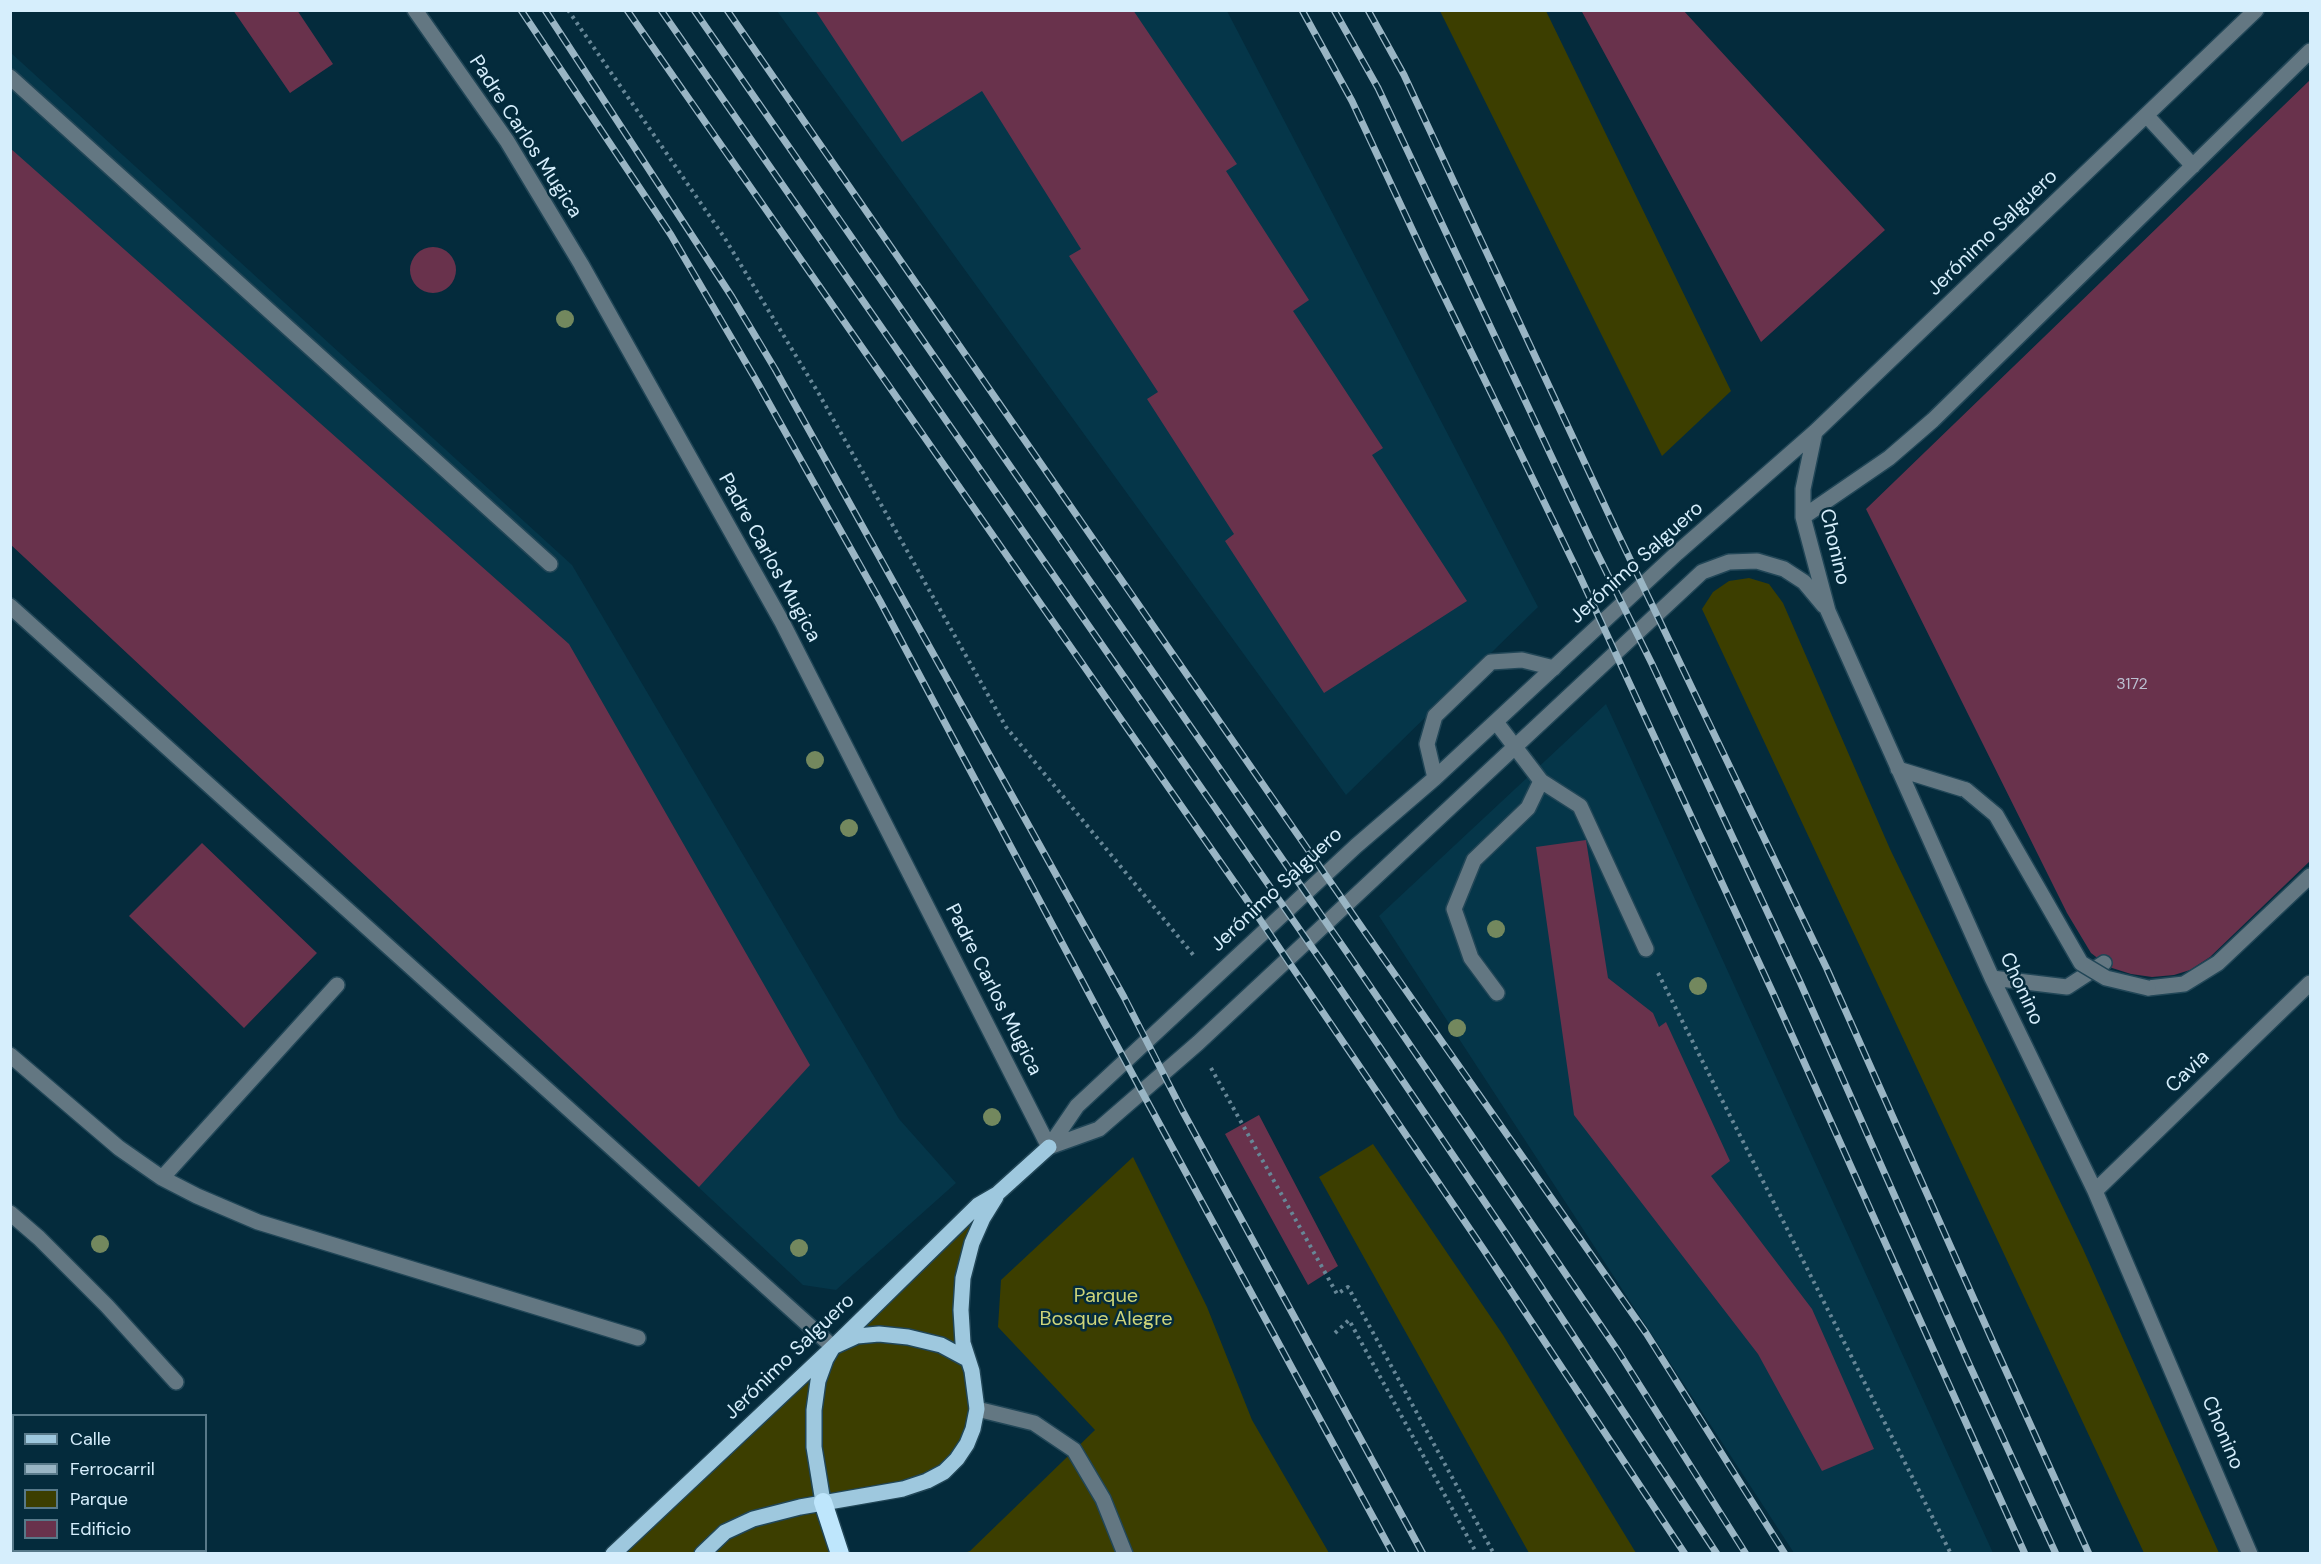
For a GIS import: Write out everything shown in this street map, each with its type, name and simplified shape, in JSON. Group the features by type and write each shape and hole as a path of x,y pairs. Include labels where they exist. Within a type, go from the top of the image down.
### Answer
{"highway":[{"path":"824,1502 840,1554"}],"main road":[{"name":"Jerónimo Salguero","path":"613,1554 833,1347 978,1205 997,1194 1049,1148"},
{"name":"Jerónimo Salguero","path":"702,1554 725,1532 753,1519 824,1502 903,1489 927,1481 944,1472 957,1459 973,1429 977,1409 972,1371 963,1343 961,1310 963,1278 972,1243 982,1218 997,1194"},
{"path":"824,1502 814,1447 814,1410 819,1381 826,1359 833,1347 857,1336 879,1334 899,1336 940,1346 967,1359"}],"street":[{"name":"Padre Carlos Mugica","path":"415,10 507,141 581,264 776,612 1049,1148"},
{"name":"Jerónimo Salguero","path":"1049,1148 1077,1106 1356,846 1435,778 1677,553 1815,432 2256,10"},
{"path":"1803,518 1911,440 2310,51"},
{"path":"10,78 550,564"},
{"path":"2147,116 2193,166"},
{"name":"Chonino","path":"1815,432 1803,489 1803,518 1828,611 1992,978 2095,1191 2250,1554"},
{"name":"Jerónimo Salguero","path":"1049,1148 1099,1129 1198,1043 1702,572 1729,562 1757,561 1784,569 1804,582 1828,611"},
{"path":"10,606 833,1347"},
{"path":"1435,778 1427,744 1435,716 1491,662 1522,660 1554,668"},
{"path":"1496,722 1541,781 1580,806 1646,949"},
{"path":"1898,769 1966,790 1996,815 2081,963 2106,978 2148,988 2184,984 2218,963 2310,876"},
{"path":"1497,993 1471,958 1454,909 1474,860 1528,808 1541,781"},
{"path":"1992,978 2067,987 2104,963"},
{"name":"Cavia","path":"2095,1191 2310,982"},
{"path":"162,1178 337,985"},
{"path":"10,1055 119,1148 162,1178 258,1222 638,1338"},
{"path":"10,1213 39,1238 107,1306 176,1382"},
{"path":"977,1409 1034,1423 1074,1450 1103,1499 1125,1554"}],"path":[{"path":"568,10 724,237 819,394 1006,727 1213,978"},
{"path":"1646,949 1951,1554"},
{"path":"1198,1043 1337,1294 1348,1287 1494,1554"},
{"path":"1335,1333 1349,1320 1477,1554"}],"shaded area":[{"path":"777,11 1227,11 1538,607 1346,795"},
{"path":"10,52 572,565 899,1119 956,1183 836,1290 803,1285 11,544"},
{"path":"1606,704 1993,1553 1794,1553 1379,916"}],"green space":[{"path":"1440,11 1546,11 1731,391 1662,456"},
{"path":"1749,578 1769,584 1783,603 1890,849 2083,1249 2219,1553 2144,1553 1702,609 1713,592 1729,581"},
{"path":"1373,1144 1503,1335 1636,1553 1529,1553 1319,1177"},
{"name":"Parque Bosque Alegre","path":"1133,1157 1207,1307 1252,1420 1329,1553 961,1554 970,1551 1095,1430 998,1327 1001,1280"},
{"path":"978,1205 963,1278 977,1409 944,1472 824,1502 840,1553 613,1554"}],"building":[{"path":"233,10 297,10 333,64 290,93"},
{"path":"815,10 1133,10 1237,164 1226,171 1309,300 1293,311 1383,448 1372,455 1467,601 1324,693 1225,541 1234,534 1147,399 1158,392 1069,256 1081,249 982,91 902,142"},
{"path":"1581,10 1683,10 1885,230 1761,342"},
{"path":"2310,80 2310,861 2210,957 2190,970 2174,975 2152,977 2131,974 2109,967 2091,953 2067,913 1866,509"},
{"path":"10,148 569,644 810,1065 699,1187 10,544"},
{"path":"433,247 449,254 456,270 449,286 433,293 417,286 410,270 417,254"},
{"path":"1586,840 1608,978 1653,1013 1659,1027 1666,1022 1730,1161 1711,1176 1812,1309 1874,1449 1822,1471 1758,1354 1574,1115 1536,847"},
{"path":"202,843 317,953 244,1028 129,916"},
{"path":"1259,1115 1338,1266 1308,1285 1225,1134"}],"railway":[{"path":"521,10 671,235 756,380 880,601 1103,1020 1393,1554"},
{"path":"545,10 732,297 775,369 1124,997 1182,1110 1423,1554"},
{"path":"627,10 1244,896 1484,1250 1685,1554"},
{"path":"661,10 1327,969 1507,1235 1717,1554"},
{"path":"694,10 1346,951 1618,1351 1746,1554"},
{"path":"727,10 1365,932 1646,1333 1785,1554"},
{"path":"1302,10 1352,101 1577,570 1773,993 2025,1554"},
{"path":"1334,10 1378,88 1595,549 1652,664 1800,982 2056,1554"},
{"path":"1368,10 1404,75 1617,532 1827,969 2089,1554"}]}
